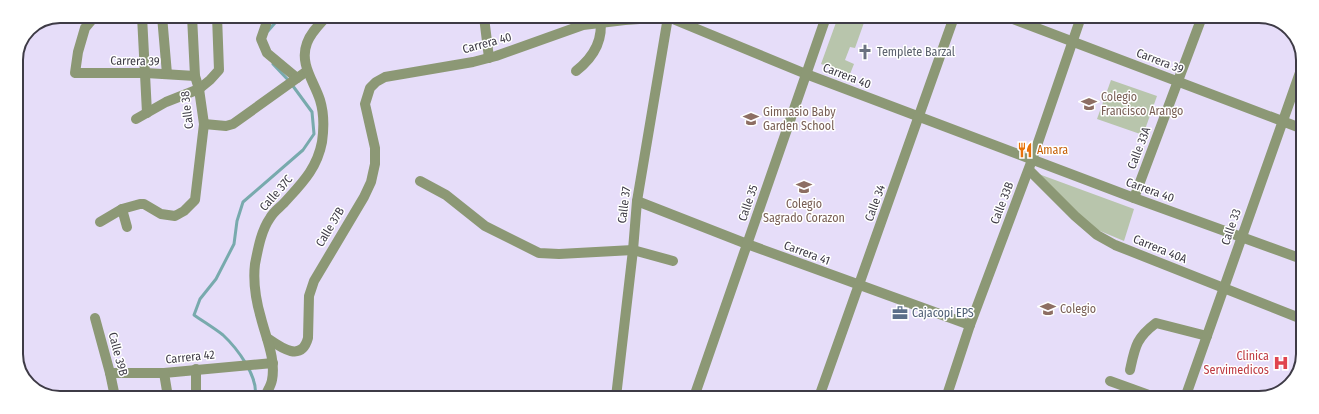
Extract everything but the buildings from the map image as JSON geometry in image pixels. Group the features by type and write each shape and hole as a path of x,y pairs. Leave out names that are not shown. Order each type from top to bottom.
{"street":[{"name":"Carrera 39","path":"89,23 85,28 79,45 75,73 146,73 194,76"},
{"path":"142,23 147,112"},
{"path":"163,23 167,74"},
{"name":"Calle 38","path":"122,209 144,204 161,214 175,216 184,211 195,200 204,124 199,88 194,76 192,23"},
{"path":"136,119 166,102 199,88 210,80 218,70 217,23"},
{"path":"266,23 261,39 267,53 296,79"},
{"name":"Calle 37C","path":"268,391 272,381 273,363 260,317 255,284 255,265 263,230 270,218 307,178 314,166 321,143 323,132 320,99 307,71 304,57 306,44 312,33 321,23"},
{"path":"485,23 489,58"},
{"name":"Carrera 40","path":"376,82 390,76 489,58 590,23"},
{"path":"576,70 585,64 593,55 599,42 600,23"},
{"name":"Calle 37","path":"617,391 633,250 637,201 667,23"},
{"name":"Carrera 40","path":"683,23 806,74 1032,160 1296,257"},
{"name":"Calle 35","path":"696,391 824,23"},
{"name":"Calle 34","path":"821,391 952,23"},
{"name":"Carrera 39","path":"1023,23 1296,127"},
{"name":"Calle 33B","path":"948,391 970,325 1032,160 1079,23"},
{"name":"Calle 33A","path":"1134,198 1200,23"},
{"path":"204,124 226,126 233,124 307,71"},
{"name":"Calle 37B","path":"267,338 290,351 300,350 308,338 309,296 314,281 364,197 371,182 375,164 375,148 365,104 370,88 376,82"},
{"name":"Calle 33","path":"1187,391 1296,83"},
{"name":"Carrera 40A","path":"1028,170 1075,216 1097,235 1115,245 1296,318"},
{"path":"420,182 446,195 485,226 539,253 559,254 633,250 672,261"},
{"name":"Carrera 41","path":"637,201 859,286 970,325"},
{"path":"100,222 122,209 127,227"},
{"name":"Calle 39B","path":"95,318 114,391"},
{"path":"1130,370 1136,346 1145,332 1156,323 1207,336"},
{"name":"Carrera 42","path":"110,373 164,373 273,363"},
{"path":"194,391 196,369"},
{"path":"164,373 167,391"},
{"path":"1110,381 1138,391"}],"green space":[{"path":"836,23 864,23 855,48 850,47 845,60 854,64 850,74 821,64"},
{"path":"1111,80 1157,96 1143,135 1097,119"},
{"path":"1036,173 1134,209 1124,241 1093,228"}],"waterway":[{"path":"268,31 275,23"},
{"path":"255,391 254,381 246,363 234,347 223,335 194,315 200,299 216,279 234,244 237,221 243,202 303,150 314,134 312,112 290,82 273,64"}],"place":[{"name":"Templete Barzal","path":"865,52"},
{"name":"Colegio Francisco Arango","path":"1089,104"},
{"name":"Gimnasio Baby Garden School","path":"751,119"},
{"name":"Amara","path":"1025,150"},
{"name":"Colegio Sagrado Corazon","path":"804,187"},
{"name":"Colegio","path":"1048,309"},
{"name":"Cajacopi EPS","path":"900,313"},
{"name":"Clinica Servimedicos","path":"1281,363"}]}
